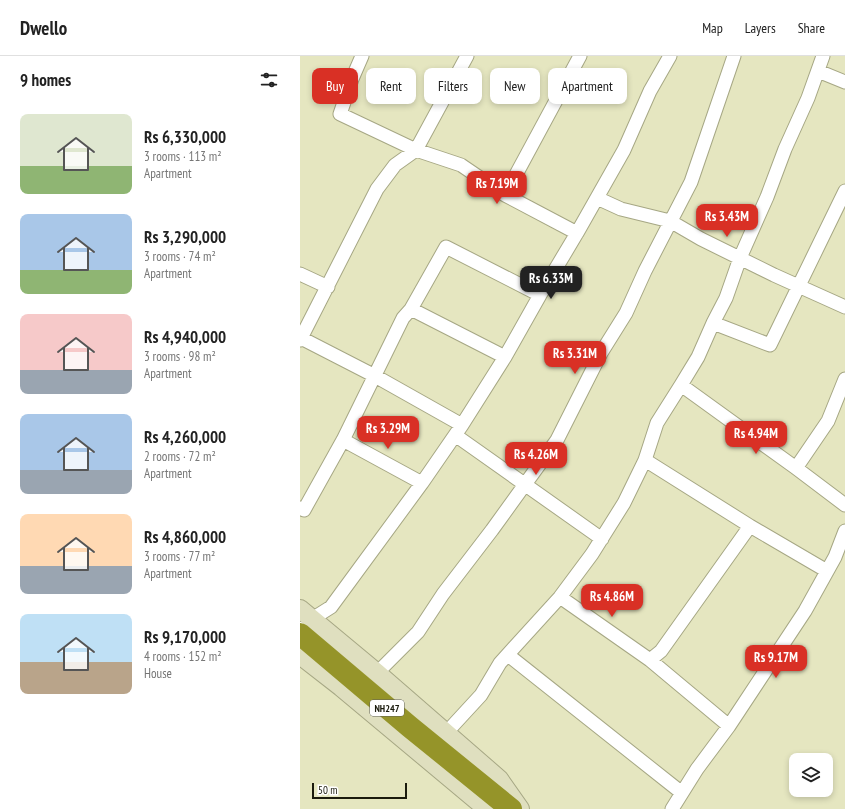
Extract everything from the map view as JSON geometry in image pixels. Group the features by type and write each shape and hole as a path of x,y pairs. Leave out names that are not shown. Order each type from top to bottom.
{"highway":[{"name":"NH247","path":"304,621 404,722 511,809"}],"street":[{"path":"362,56 352,78 340,114 416,150 461,165 505,195 578,233"},
{"path":"467,56 416,150 395,165 377,189 300,339 375,376 458,430 525,483 602,539"},
{"path":"505,195 580,56"},
{"path":"520,809 499,779 377,673 304,621 331,608 422,483 458,430 505,357 540,295 578,233 624,150 650,91 670,56"},
{"path":"377,673 418,632 443,594 492,530 557,440 602,353 626,313 670,221 691,182 734,56"},
{"path":"446,734 481,695 500,663 560,597 592,554 624,503 645,460 656,423 698,356 726,298 740,258 767,197 785,149 808,98 823,56"},
{"path":"818,71 845,82"},
{"path":"713,323 770,345 845,191"},
{"path":"597,198 621,209 670,221 701,240 845,307"},
{"path":"300,508 304,510 343,440 403,318 411,309 446,247 540,295"},
{"path":"300,274 328,287"},
{"path":"411,309 505,357"},
{"path":"796,468 828,421 845,379"},
{"path":"681,385 845,505"},
{"path":"343,440 422,483"},
{"path":"645,460 750,526 827,571"},
{"path":"650,660 661,651 750,526"},
{"path":"672,809 697,769 729,726 805,611 835,557 845,531"},
{"path":"560,597 650,660 729,726"},
{"path":"300,655 341,687 487,809"},
{"path":"508,655 682,793"}]}
